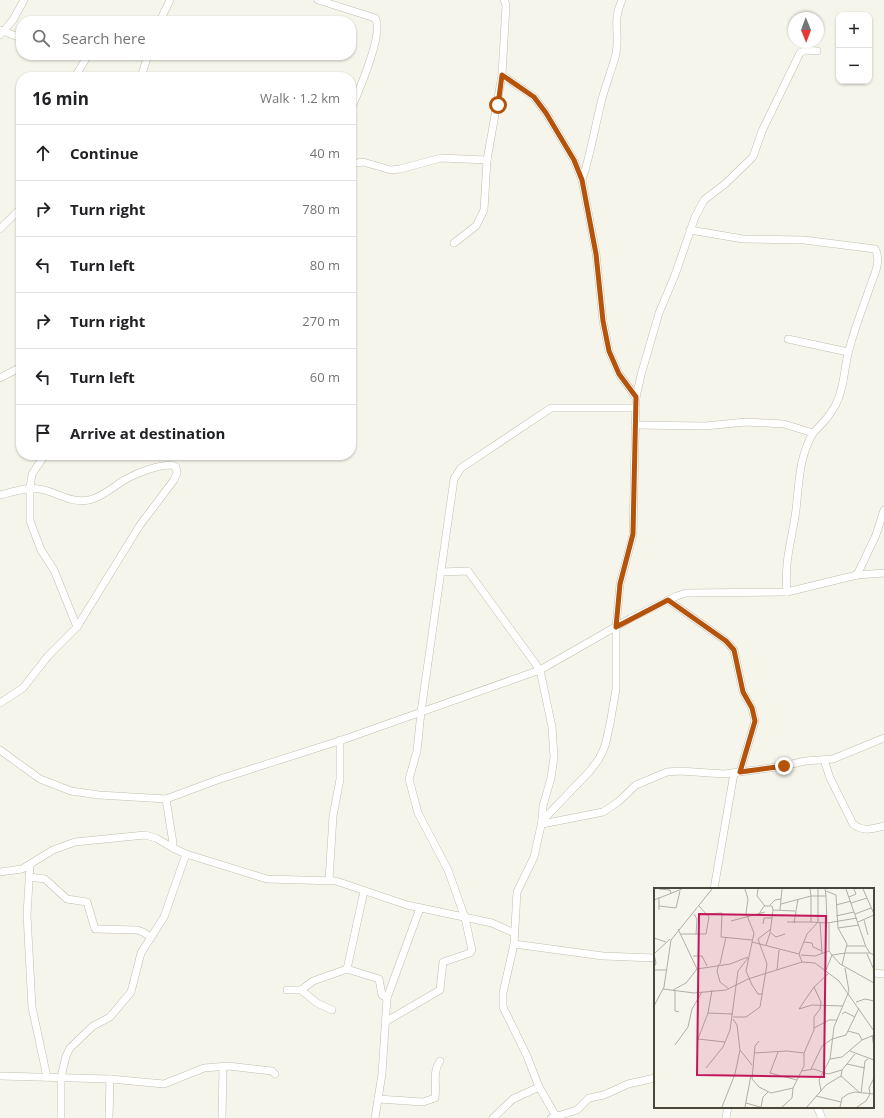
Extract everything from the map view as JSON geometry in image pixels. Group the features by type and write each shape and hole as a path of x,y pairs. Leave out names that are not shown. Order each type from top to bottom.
{"street":[{"path":"16,36 1,32 13,20 24,0"},
{"path":"162,16 170,0"},
{"path":"318,0 375,18 378,22 374,51 356,97"},
{"path":"582,180 592,150 602,99 616,54 618,43 615,22 617,10 622,0"},
{"path":"454,243 476,226 481,219 484,210 488,160 502,75 508,2"},
{"path":"542,823 589,772 605,746 616,688 616,627 620,584 633,534 636,397 659,313 675,275 694,217 704,200 725,184 753,157 762,131 800,53 806,50 817,51"},
{"path":"78,72 85,60"},
{"path":"143,72 146,60"},
{"path":"502,75 534,97 546,113 574,160 582,180 596,254 603,321 609,351 619,374 636,397"},
{"path":"356,163 363,162 391,170 441,158 488,160"},
{"path":"0,229 16,213"},
{"path":"690,230 743,239 804,240 875,249 878,253 875,275 848,352 842,388 837,403 829,417 813,432 807,446 796,488 796,508 786,559 787,592"},
{"path":"788,339 848,352"},
{"path":"0,378 16,370"},
{"path":"385,1022 440,990 443,962 472,950 471,939 465,918 448,870 418,813 409,783 417,751 421,712 454,480 460,468 550,408 636,408"},
{"path":"635,425 705,426 746,422 784,424 813,432"},
{"path":"42,460 32,474 30,488 30,521 34,535 54,570 77,627"},
{"path":"0,495 30,488 40,489 77,501 88,500 111,490 127,479 151,469 172,465 176,467 177,473 174,480 140,525 77,627 48,656 23,688 0,703"},
{"path":"857,575 876,535 884,510"},
{"path":"441,572 468,571 512,629 540,670 552,727 554,757 551,778 543,806 542,823 534,857 518,892 514,944 503,993 503,1007 527,1056 539,1087 555,1118 577,1110 589,1098 604,1095 628,1084 654,1078"},
{"path":"0,750 40,779 71,790 99,795 166,799 220,779 340,740 540,670 616,627 668,600 686,593 787,592 857,575 884,573"},
{"path":"668,600 726,641 734,650 743,692 752,708 755,721 737,773 714,888"},
{"path":"542,823 603,812 618,802 636,785 667,772 680,771 724,774 784,766 805,760 824,760 833,758 884,738"},
{"path":"329,880 333,816 340,779 340,740"},
{"path":"824,760 830,778 853,824 859,829 868,830 884,826"},
{"path":"166,799 174,843 173,848"},
{"path":"0,872 22,869 53,850 75,842 145,835 156,838 186,854 267,879 329,880 420,908 492,923 514,933"},
{"path":"60,1118 61,1077 66,1056 70,1048 93,1026 110,1017 131,992 141,952 164,917 186,854"},
{"path":"30,865 27,915 32,1007 47,1077"},
{"path":"29,877 44,879 67,899 87,902 95,929 137,930 150,937"},
{"path":"347,969 364,891"},
{"path":"375,1118 382,1074 388,998 420,908"},
{"path":"514,944 603,956 654,958"},
{"path":"287,990 301,990 313,981 347,969 379,979 382,995 388,998"},
{"path":"874,973 884,974"},
{"path":"301,990 317,1003 332,1010"},
{"path":"378,1099 423,1102 435,1098 437,1087 435,1071 440,1061"},
{"path":"0,1076 110,1079 164,1084 195,1070 223,1067 272,1071 275,1074"},
{"path":"222,1118 223,1067"},
{"path":"109,1118 110,1079"},
{"path":"493,1118 513,1098 539,1087"},
{"path":"726,1118 728,1108"},
{"path":"817,1108 822,1118"}],"route":[{"path":"498,105 502,75 518,84 534,97 546,113 574,160 582,180 596,254 603,321 609,351 619,374 636,397 633,534 623,566 616,627 668,600 726,641 734,650 743,692 752,708 755,721 740,772 784,766"}]}
